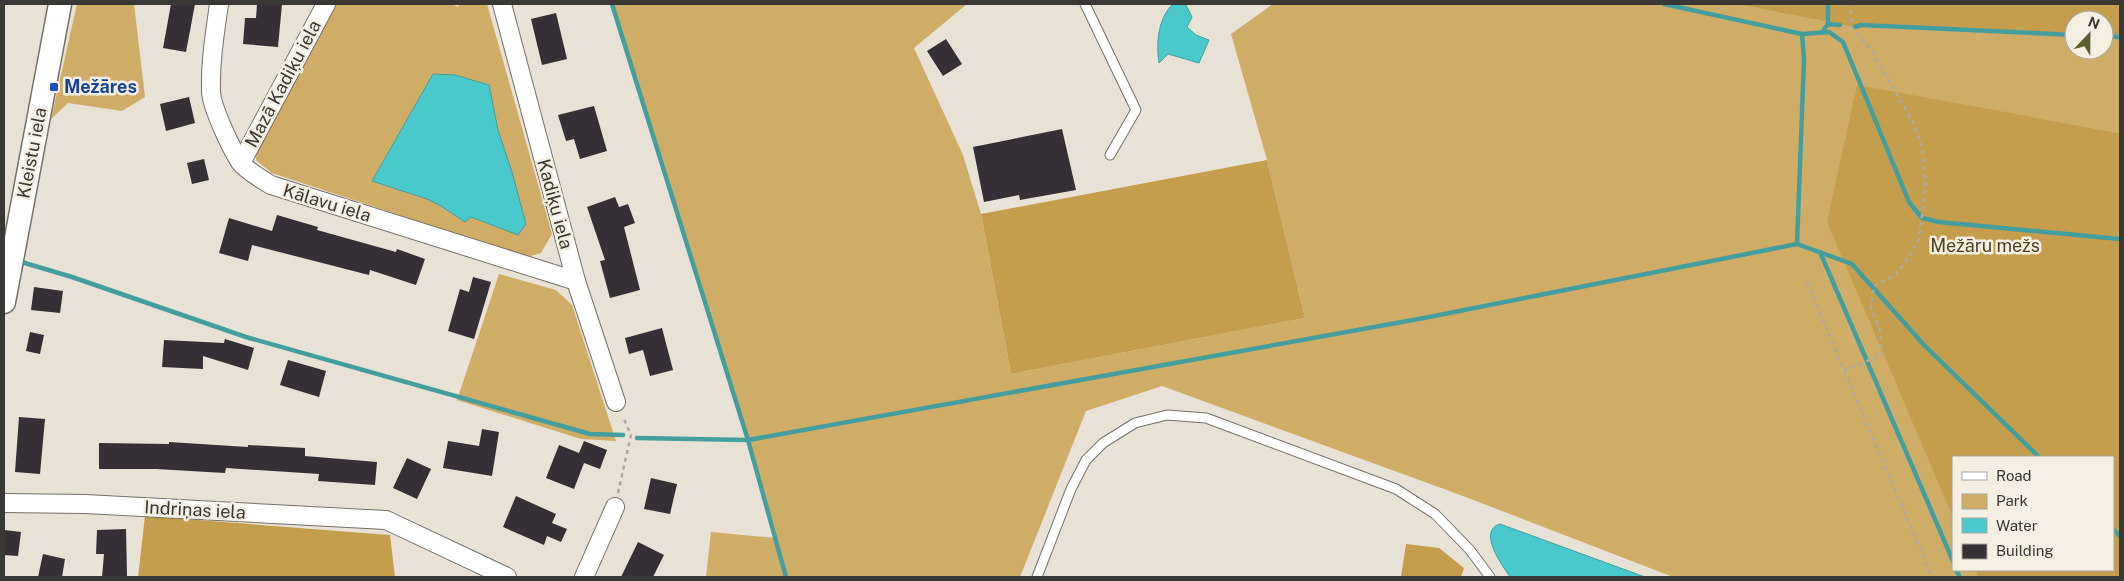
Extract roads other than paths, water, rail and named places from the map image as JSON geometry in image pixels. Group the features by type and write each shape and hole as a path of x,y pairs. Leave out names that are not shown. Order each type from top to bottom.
{"street":[{"name":"Kleistu iela","path":"4,302 60,4"},
{"name":"Kālavu iela","path":"218,4 211,94 221,124 241,163 271,185 576,281"},
{"name":"Mazā Kadiķu iela","path":"241,163 326,4"},
{"name":"Kadiķu iela","path":"502,4 576,281 616,402"},
{"name":"Indriņas iela","path":"4,503 86,504 386,520 507,577"},
{"path":"584,577 615,507"}],"lane":[{"path":"1085,4 1136,110 1110,155"},
{"path":"1037,577 1071,490 1086,460 1102,443 1134,423 1167,415 1206,418 1396,489 1435,514 1470,550 1490,577"}],"water":[{"path":"1173,4 1186,5 1192,17 1187,27 1196,35 1209,40 1199,63 1168,54 1159,63 1159,31 1164,16"},
{"path":"433,74 455,75 489,85 498,130 526,224 518,235 471,217 465,222 427,199 372,181"},
{"path":"1500,524 1645,577 1510,577 1497,557 1491,541 1493,528"}],"waterway":[{"path":"612,4 748,440 786,577"},
{"path":"1664,4 1802,34 1804,59 1797,244"},
{"path":"1822,32 1828,24 1828,4"},
{"path":"1828,24 1840,25"},
{"path":"1855,27 1861,25 2064,35"},
{"path":"1802,34 1829,32 1843,42 1909,202 1922,218 1939,222 2120,239"},
{"path":"2114,37 2120,37"},
{"path":"637,438 748,440 1424,318 1797,244 1852,264 1924,345 2038,456"},
{"path":"1820,252 1952,559"},
{"path":"18,261 72,277 246,337 590,434 623,435"},
{"path":"2114,530 2120,536"},
{"path":"1957,571 1960,577"}],"place":[{"name":"Mežāres","path":"54,87"}],"park label":[{"name":"Mežāru mežs","path":"1985,246"}]}
